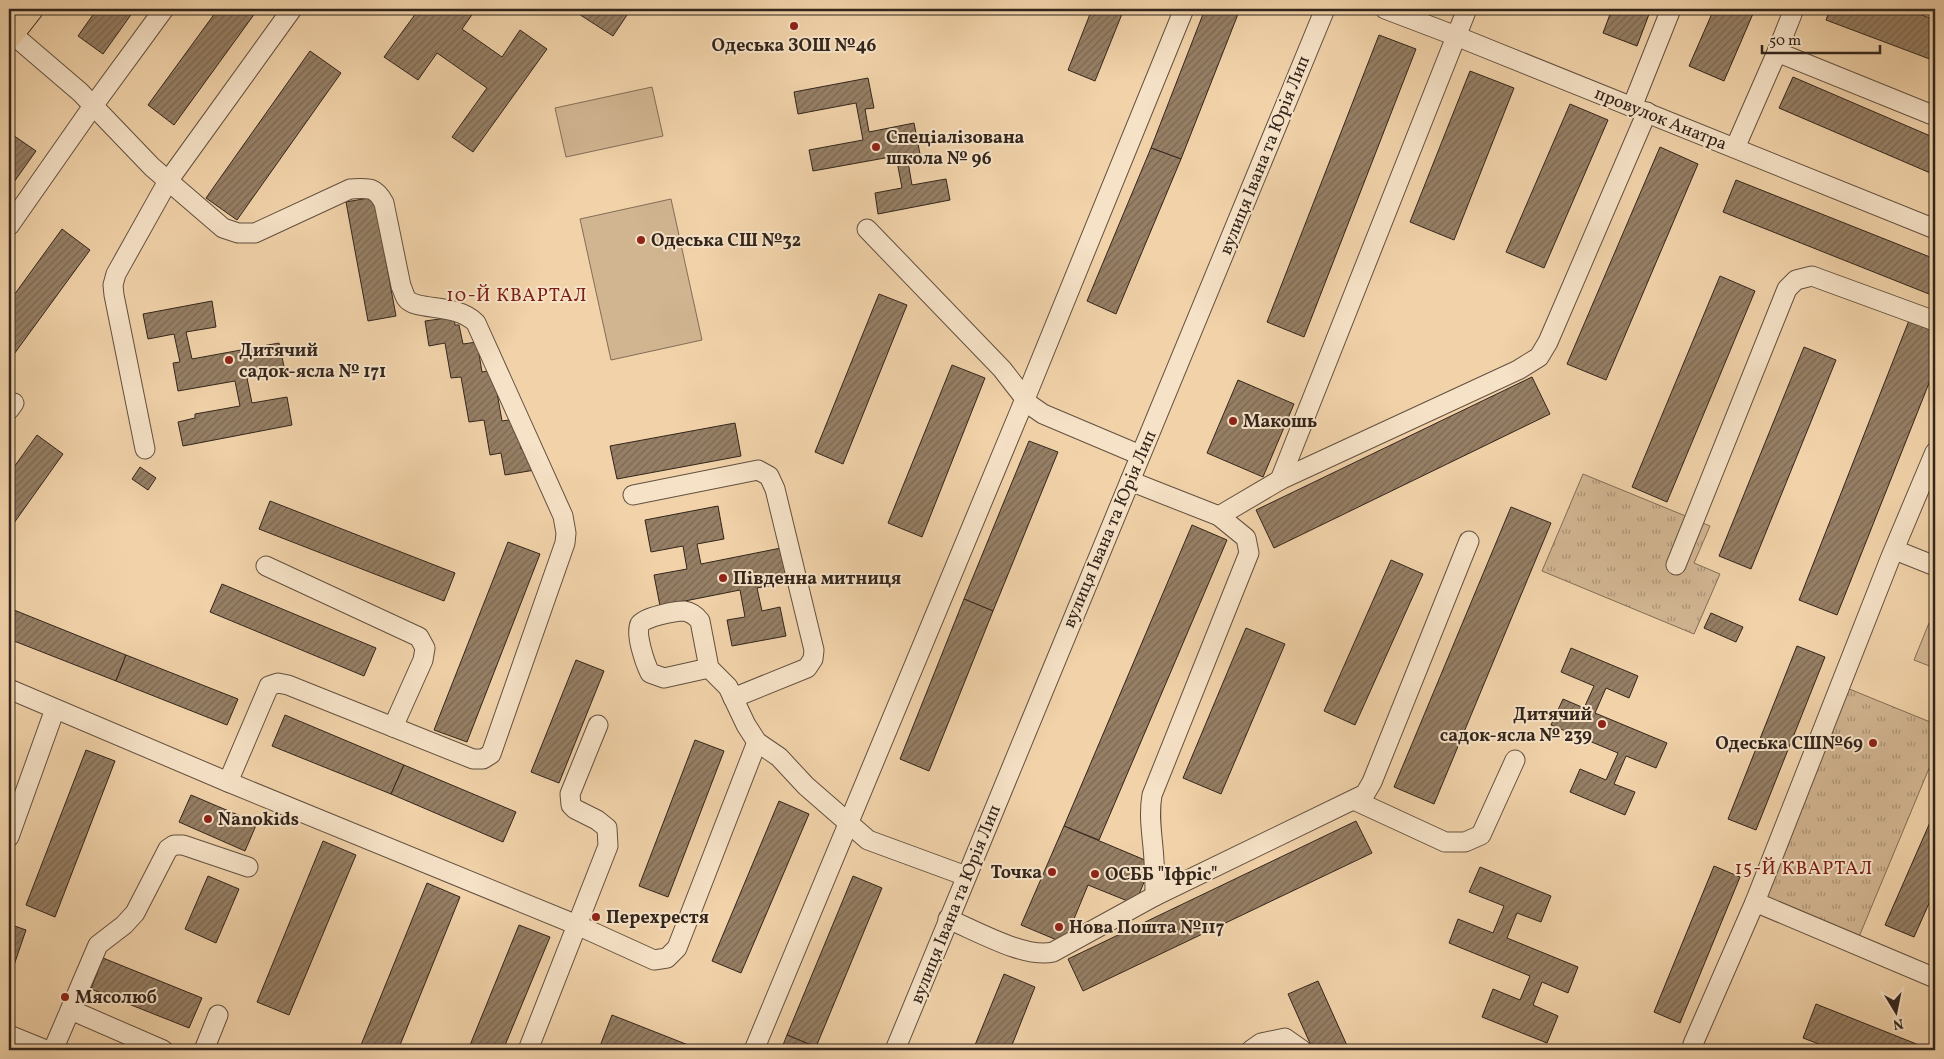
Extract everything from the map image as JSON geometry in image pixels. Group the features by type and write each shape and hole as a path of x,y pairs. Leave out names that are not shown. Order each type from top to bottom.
{"main road":[{"path":"10,35 30,9"}],"street":[{"path":"9,226 164,9"},
{"path":"145,449 113,285 116,274 168,182 292,9"},
{"path":"754,1050 1025,399 1184,9"},
{"name":"вулиця Івана та Юрія Лип","path":"895,1050 1325,9"},
{"name":"провулок Анатра","path":"1385,9 1935,228"},
{"path":"1280,480 1466,9"},
{"path":"1218,516 1280,480 1518,370 1539,357 1548,342 1640,109 1671,9"},
{"path":"1735,148 1794,9"},
{"path":"10,35 60,74 168,182 223,228 238,233 255,233 350,189 367,188 379,193 384,203 406,299 415,304 454,310 469,315 476,323 563,516 566,544 491,754 483,759 474,759 288,685 278,683 269,686 228,782"},
{"path":"1777,52 1935,116"},
{"path":"867,229 1002,369 1030,405 1043,414 1140,455"},
{"path":"1676,565 1788,289 1796,280 1812,276 1935,321"},
{"path":"1693,1044 1755,902 1935,452"},
{"path":"632,495 758,470 769,476 775,489 814,650 813,658 807,668 733,698"},
{"path":"1130,481 1218,516 1246,538 1249,552 1152,795 1150,826 1155,896"},
{"path":"948,919 1026,952 1044,954 1053,952 1155,896 1366,794 1469,541"},
{"path":"1895,550 1935,566"},
{"path":"266,566 419,637 425,648 423,660 393,727"},
{"path":"709,668 728,687 746,725 757,742 779,757 806,786 868,840 966,876"},
{"path":"9,689 228,782 577,925 654,960 667,958 677,948 757,742"},
{"path":"9,837 55,708"},
{"path":"528,1050 608,846 607,828 597,820 575,809 571,805 570,794 598,725"},
{"path":"1354,800 1445,842 1465,842 1481,835 1515,760"},
{"path":"9,1034 42,1049 71,1010 98,945 124,925 135,913 168,849 174,845 183,845 248,867"},
{"path":"1755,902 1935,978"},
{"path":"71,1010 163,1050"},
{"path":"204,1050 218,1015"},
{"path":"1251,1050 1261,1043 1285,1038 1302,1050"}],"green space":[{"path":"652,87 663,136 566,157 555,108"},
{"path":"671,199 702,340 611,360 580,219"},
{"path":"1583,474 1710,526 1694,563 1720,574 1694,634 1542,571"},
{"path":"1929,623 1935,625 1935,659 1932,667 1914,660"},
{"path":"1842,686 1935,724 1935,754 1856,944 1752,901"}],"building":[{"path":"97,9 135,9 103,54 78,36"},
{"path":"218,9 258,9 174,125 148,105"},
{"path":"419,9 476,9 462,29 502,57 520,30 547,49 473,152 452,137 487,88 437,53 418,80 384,57"},
{"path":"571,9 631,9 613,36"},
{"path":"1092,9 1124,9 1095,81 1068,70"},
{"path":"1205,9 1240,9 1181,159 1151,148"},
{"path":"1612,9 1651,9 1637,46 1603,33"},
{"path":"1714,9 1755,9 1724,81 1689,66"},
{"path":"1830,9 1906,9 1935,20 1935,61 1826,20"},
{"path":"1379,35 1416,49 1304,337 1267,322"},
{"path":"310,51 341,73 237,220 206,198"},
{"path":"1470,71 1514,88 1454,240 1410,222"},
{"path":"1793,77 1935,138 1935,175 1779,108"},
{"path":"868,78 874,108 865,109 869,132 914,123 920,154 907,156 912,185 946,179 950,200 878,214 875,193 902,188 896,156 813,171 809,150 863,140 856,103 798,114 794,92"},
{"path":"1570,104 1608,120 1544,268 1506,252"},
{"path":"9,134 36,151 9,189"},
{"path":"1660,147 1698,164 1606,380 1567,364"},
{"path":"1151,148 1181,159 1116,314 1087,301"},
{"path":"1736,180 1935,259 1934,296 1723,212"},
{"path":"374,197 396,316 368,321 346,202"},
{"path":"62,229 90,250 9,361 9,302"},
{"path":"1720,276 1755,291 1667,502 1632,487"},
{"path":"879,294 907,305 843,464 815,452"},
{"path":"212,301 216,327 186,332 192,359 279,343 285,371 247,378 252,403 287,397 292,425 183,446 178,422 195,418 195,414 240,406 235,381 178,391 173,363 180,362 174,334 148,339 143,314"},
{"path":"454,317 455,325 459,325 463,344 477,342 482,372 493,370 502,421 516,419 521,449 531,447 535,470 505,475 501,453 490,455 484,420 469,422 461,377 451,378 445,343 429,346 425,321"},
{"path":"1910,318 1935,328 1935,368 1837,615 1799,600"},
{"path":"1804,347 1836,360 1751,569 1719,556"},
{"path":"952,365 985,378 922,537 888,523"},
{"path":"1532,377 1550,414 1274,548 1256,510"},
{"path":"1238,380 1294,404 1263,477 1207,453"},
{"path":"735,423 741,456 617,479 610,446"},
{"path":"37,435 63,454 9,530 9,474"},
{"path":"1029,441 1058,452 993,611 964,599"},
{"path":"140,467 156,478 148,490 132,479"},
{"path":"270,501 455,573 444,601 259,529"},
{"name":"Південна митниця","path":"718,506 724,539 697,544 701,564 786,547 793,581 757,588 762,611 780,607 786,636 732,646 727,620 745,617 740,590 660,606 654,575 687,569 683,546 651,552 645,520"},
{"path":"1511,507 1551,523 1434,804 1394,787"},
{"path":"1192,525 1227,540 1099,840 1064,826"},
{"path":"508,542 540,554 467,742 434,730"},
{"path":"1391,560 1423,574 1355,725 1324,711"},
{"path":"222,584 376,648 364,676 210,612"},
{"path":"964,599 993,611 929,771 900,759"},
{"path":"9,608 126,655 116,681 9,639"},
{"path":"1711,613 1743,627 1736,642 1704,628"},
{"path":"1246,628 1285,644 1221,794 1183,778"},
{"path":"1797,646 1825,657 1756,830 1728,819"},
{"path":"1571,648 1638,676 1629,698 1606,688 1595,713 1667,743 1656,768 1626,756 1614,784 1635,792 1625,815 1570,792 1580,769 1606,780 1618,753 1551,725 1563,699 1584,708 1594,686 1561,672"},
{"path":"126,655 238,699 227,725 116,681"},
{"path":"576,660 604,671 559,783 531,772"},
{"path":"285,715 404,765 391,794 272,746"},
{"path":"695,740 724,751 668,897 639,886"},
{"path":"86,750 115,761 55,917 26,905"},
{"path":"404,765 516,812 503,842 391,794"},
{"path":"191,795 257,823 245,851 179,822"},
{"path":"779,801 809,814 741,973 712,961"},
{"path":"1935,811 1935,890 1914,937 1885,925"},
{"path":"1356,821 1372,853 1083,991 1068,959"},
{"name":"ОСББ \"Іфріс\"","path":"1064,826 1152,863 1135,904 1088,885 1064,943 1021,925"},
{"path":"323,841 356,855 289,1015 257,1002"},
{"path":"1714,866 1740,877 1680,1023 1654,1012"},
{"path":"1480,867 1551,896 1541,922 1517,913 1507,938 1578,967 1568,993 1542,982 1533,1005 1558,1016 1547,1043 1482,1017 1493,989 1520,1000 1530,976 1449,943 1458,919 1493,933 1504,906 1469,892"},
{"path":"208,876 239,889 216,943 185,929"},
{"path":"853,876 882,888 816,1047 787,1035"},
{"path":"427,883 460,897 398,1050 373,1050 361,1045"},
{"path":"9,924 26,930 13,968 9,966"},
{"path":"519,925 550,937 503,1050 468,1050"},
{"path":"103,958 202,998 189,1028 91,989"},
{"path":"1004,974 1035,987 1010,1050 973,1050"},
{"path":"1318,981 1349,1050 1313,1050 1288,994"},
{"path":"1816,1004 1919,1045 1917,1050 1835,1050 1803,1038"},
{"path":"612,1015 701,1050 610,1050 600,1046"},
{"path":"787,1035 816,1047 815,1050 781,1050"}],"place":[{"name":"Одеська ЗОШ №46","path":"794,26"},
{"name":"Спеціалізована школа № 96","path":"876,147"},
{"name":"Одеська СШ №32","path":"641,240"},
{"name":"Дитячий садок-ясла № 171","path":"229,360"},
{"name":"Макошь","path":"1233,421"},
{"name":"Південна митниця","path":"723,578"},
{"name":"Дитячий садок-ясла № 239","path":"1602,724"},
{"name":"Одеська СШ№69","path":"1873,743"},
{"name":"Nanokids","path":"208,819"},
{"name":"Точка","path":"1052,872"},
{"name":"ОСББ \"Іфріс\"","path":"1095,874"},
{"name":"Перехрестя","path":"596,917"},
{"name":"Нова Пошта №117","path":"1059,927"},
{"name":"Мясолюб","path":"65,997"}],"district":[{"name":"10-Й КВАРТАЛ","path":"517,294"},
{"name":"15-Й КВАРТАЛ","path":"1804,867"}]}
